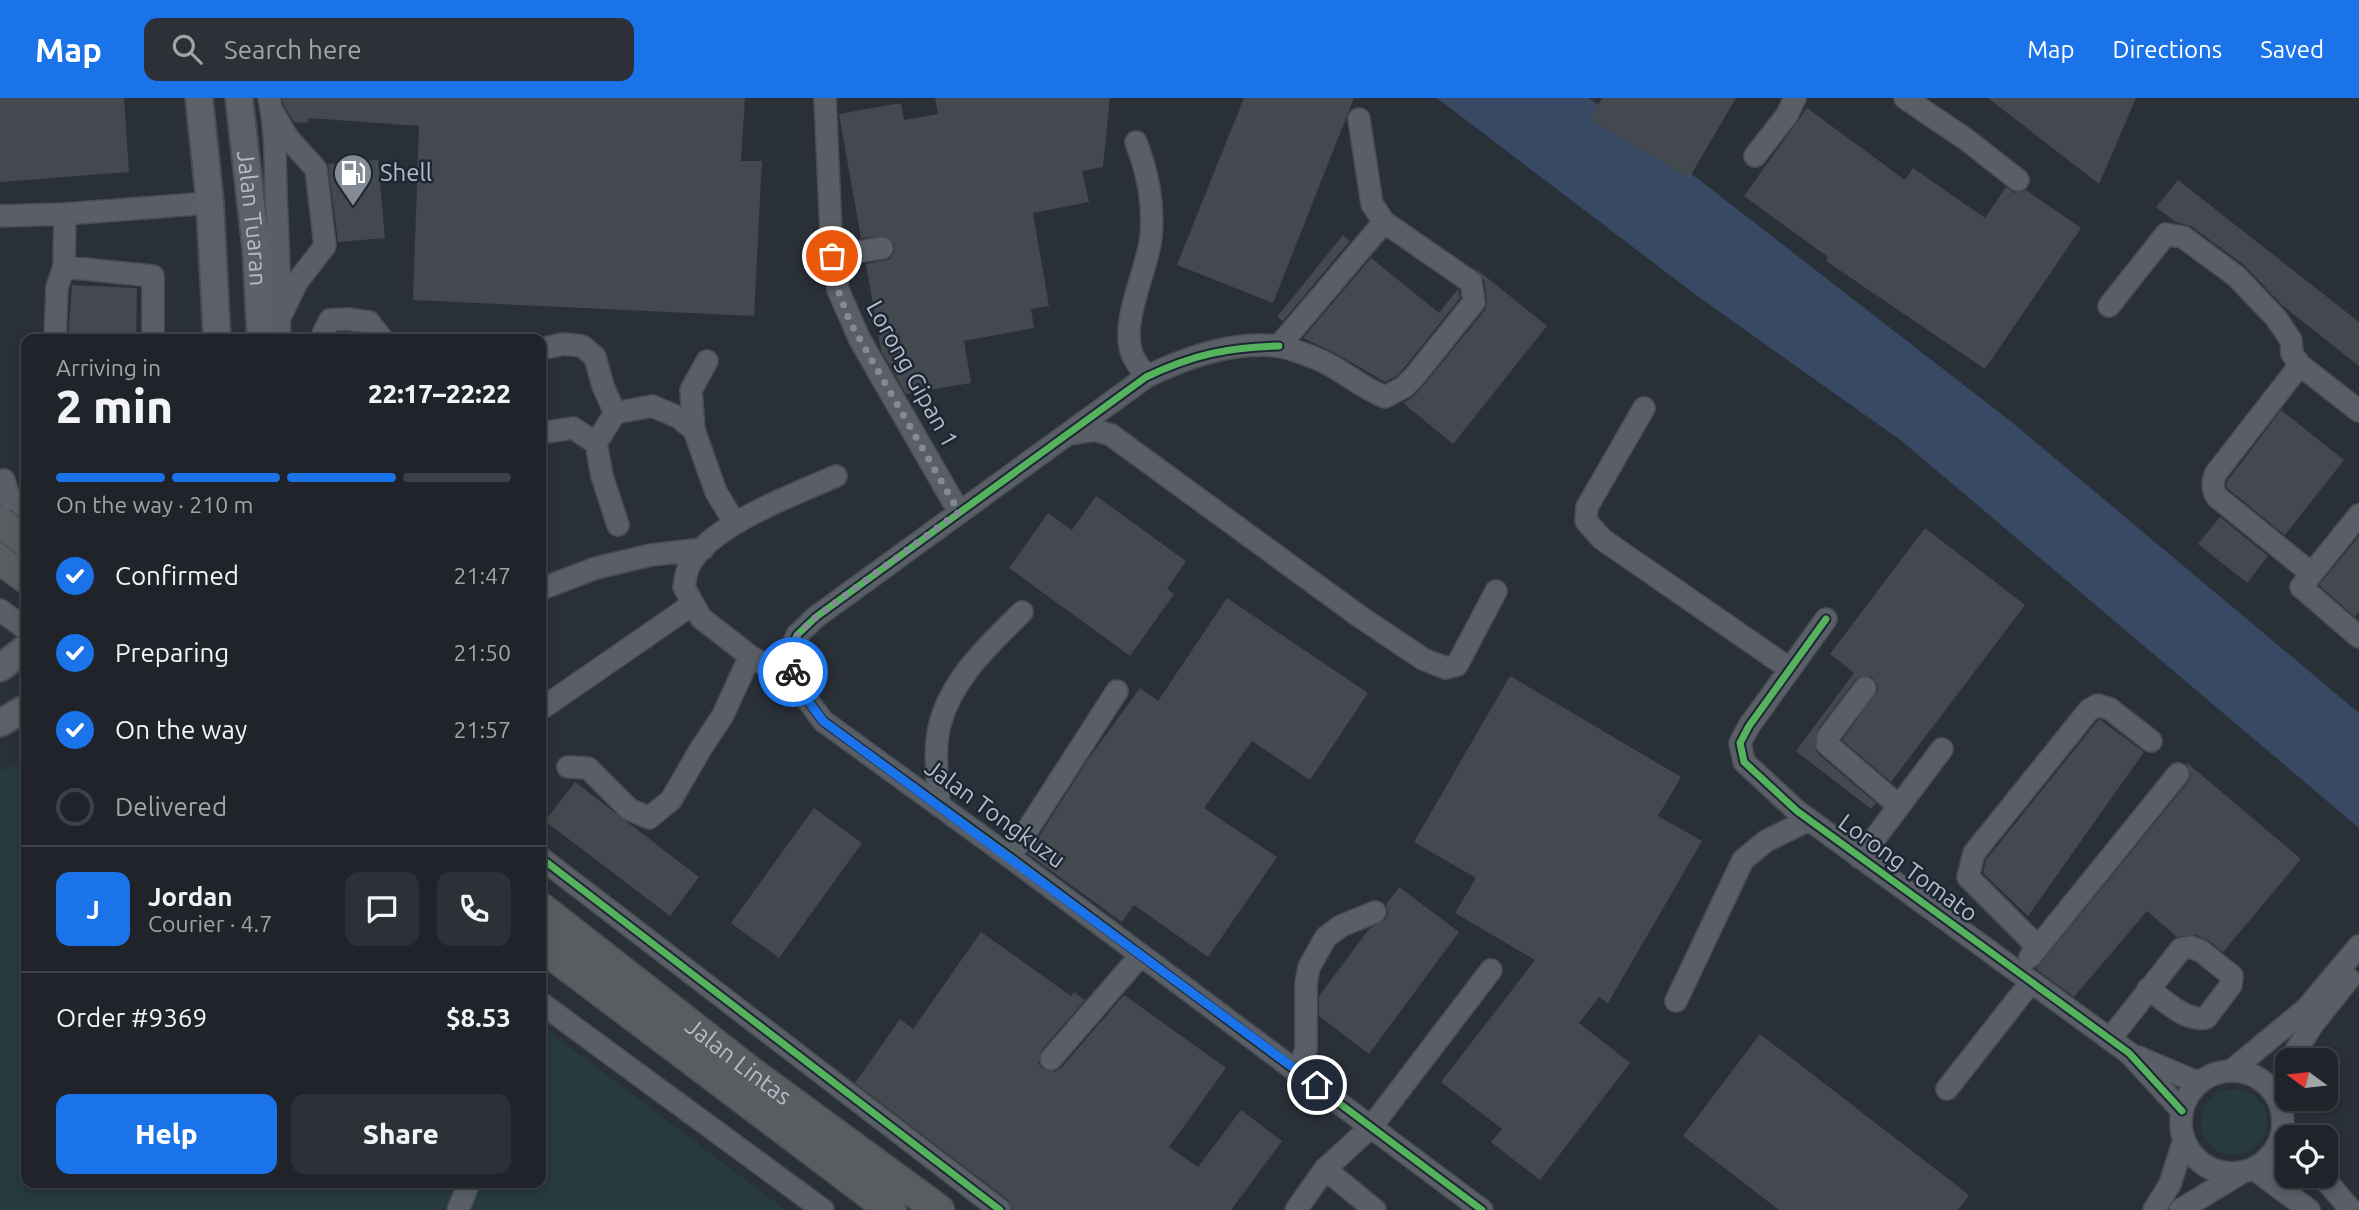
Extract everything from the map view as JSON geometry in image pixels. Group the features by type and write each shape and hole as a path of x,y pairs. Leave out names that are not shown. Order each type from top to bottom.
{"highway":[{"path":"0,522 21,537"},
{"path":"0,559 21,574"},
{"name":"Jalan Lintas","path":"546,912 752,1073 939,1210"},
{"name":"Jalan Lintas","path":"546,950 891,1210"}],"main road":[{"name":"Jalan Tuaran","path":"200,98 210,203 217,334"},
{"name":"Jalan Tuaran","path":"239,98 256,248 275,334"},
{"path":"0,668 21,652"},
{"path":"0,723 21,711"}],"street":[{"name":"Lorong Gipan 1","path":"825,98 832,256 838,290 850,322 959,512"},
{"path":"1755,156 1787,115 1795,98"},
{"path":"1905,98 1968,140 2018,180"},
{"path":"271,105 275,334"},
{"path":"271,105 288,138 316,169 325,246 297,282 275,334"},
{"path":"1359,119 1372,204 1384,222 1471,282 1474,302 1414,377 1404,387 1385,397 1364,388 1328,364 1279,346 1384,222"},
{"path":"1136,142 1147,172 1153,202 1148,253 1129,333 1132,354 1146,377"},
{"path":"0,216 210,203"},
{"path":"55,334 57,287 64,267 65,214"},
{"path":"2109,306 2166,234 2183,237 2236,276 2276,318 2291,340 2292,354 2301,365 2359,411"},
{"path":"832,256 881,248"},
{"path":"64,267 153,276 153,334"},
{"path":"323,334 330,320 347,319 369,322 378,334"},
{"path":"546,348 562,344 582,346 595,356 603,386 615,413"},
{"name":"Jalan Tongkuzu","path":"1279,346 1248,347 1200,356 1179,361 1146,377 816,617 797,635 790,651 795,683 823,721 1010,857 1482,1210"},
{"path":"707,361 691,390 694,430 716,492 735,523"},
{"path":"2301,365 2216,473 2213,490 2217,498 2312,574"},
{"path":"618,525 602,475 596,443 615,413 652,407 678,417 694,430"},
{"path":"1644,408 1587,507 1586,521 1602,539 1790,669"},
{"path":"546,432 573,428 596,443"},
{"path":"1066,436 1095,430 1111,435 1359,616 1423,659 1446,668 1457,665 1496,591"},
{"path":"795,683 750,656 701,618 684,587 690,565 702,549 735,523 836,476"},
{"path":"2,479 21,492"},
{"path":"0,538 12,506 2,479"},
{"path":"2359,515 2301,587 2359,637"},
{"path":"546,587 596,568 651,555 702,549"},
{"path":"546,706 693,604"},
{"path":"0,610 21,625"},
{"path":"939,806 937,759 940,725 950,701 972,662 1022,611"},
{"name":"Lorong Tomato","path":"1826,618 1749,726 1741,743 1744,762 1809,820 2129,1054 2182,1111"},
{"path":"568,767 588,768 629,809 649,818 671,800 699,750 723,715 750,656"},
{"path":"1865,688 1828,737 1827,744 1898,805"},
{"path":"1010,857 1117,691"},
{"path":"2038,947 1968,877 1974,853 2089,710 2098,705 2110,709 2151,741"},
{"path":"1860,858 1942,748"},
{"path":"1947,1089 2024,977 2038,947 2178,774"},
{"path":"1676,1001 1743,860 1766,841 1809,820"},
{"path":"546,862 1000,1210"},
{"path":"1298,1072 1306,1049 1306,984 1309,967 1326,937 1341,926 1375,912"},
{"path":"2231,1071 2307,1007 2359,946"},
{"path":"1051,1059 1140,956"},
{"path":"2298,1048 2313,1024 2359,967"},
{"path":"1296,1210 1325,1169 1372,1126 1491,970"},
{"path":"2110,1039 2148,989"},
{"path":"546,1007 823,1210"},
{"name":"Lorong Tomato","path":"2129,1054 2199,1083"},
{"path":"2275,1094 2260,1078 2246,1073 2231,1071 2214,1074 2199,1083 2182,1111 2184,1140 2191,1153 2213,1170 2227,1174 2248,1171 2309,1210"},
{"path":"2154,1210 2170,1184 2184,1140"},
{"path":"2180,1210 2248,1171 2271,1156 2275,1150"},
{"path":"1325,1169 1375,1210"},
{"path":"458,1210 467,1188"},
{"path":"2332,1188 2351,1210"}],"green space":[{"path":"21,760 21,1188 546,1188 546,1029 785,1210 0,1210 0,771"},
{"path":"2234,1089 2247,1092 2257,1099 2264,1109 2267,1122 2264,1135 2257,1145 2247,1152 2234,1155 2221,1152 2211,1145 2204,1135 2201,1122 2204,1109 2211,1099 2221,1092"}],"water":[{"path":"1437,98 1589,98 1706,185 2014,424 2359,713 2359,828 1903,442 1696,295"}],"building":[{"path":"0,98 124,98 129,172 0,182"},
{"path":"282,98 745,98 741,161 762,161 754,316 413,300 419,126 309,118 308,123 294,122"},
{"path":"935,98 1110,98 1103,167 1082,171 1089,202 1033,213 1049,306 1031,309 1034,328 964,341 971,383 906,394 881,350 866,264 890,259 895,245 886,236 861,238 839,114 901,103 904,120 938,114"},
{"path":"1244,98 1354,98 1273,303 1177,265"},
{"path":"1602,98 1736,98 1689,178 1590,119"},
{"path":"1988,98 2136,98 2099,184"},
{"path":"1807,108 1905,180 1913,168 1985,218 2006,187 2015,193 2026,190 2081,228 1985,369 1826,261 1828,257 1744,196"},
{"path":"378,160 385,238 338,242 328,164"},
{"path":"2178,180 2359,322 2359,366 2282,305 2244,265 2191,226 2176,222 2156,207"},
{"path":"1343,235 1350,241 1283,321 1277,317"},
{"path":"1371,258 1439,313 1458,289 1460,298 1404,368 1385,382 1303,338"},
{"path":"1475,268 1547,326 1453,444 1403,403 1424,385 1485,310 1487,301 1484,280"},
{"path":"72,285 137,288 136,334 68,334"},
{"path":"2281,410 2344,460 2285,535 2226,485"},
{"path":"1096,496 1186,561 1167,589 1174,594 1130,656 1009,568 1048,513 1072,530"},
{"path":"2220,517 2268,556 2247,583 2198,544"},
{"path":"1925,528 2025,605 1891,782 1842,740 1878,690 1872,677 1861,676 1855,680 1818,729 1815,748 1818,754 1876,803 1871,809 1796,751 1854,673 1830,654"},
{"path":"2359,536 2359,612 2355,617 2319,585"},
{"path":"1227,598 1368,693 1310,780 1252,741 1204,808 1277,857 1208,957 1134,905 1122,922 1028,854 1087,761 1140,688 1158,701"},
{"path":"1510,676 1681,777 1658,816 1702,841 1608,1003 1599,997 1579,1023 1630,1063 1540,1180 1491,1142 1502,1129 1441,1082 1535,960 1455,913 1476,878 1414,842"},
{"path":"2099,719 2144,752 2028,916 1983,873 1986,860"},
{"path":"2186,762 2301,859 2223,952 2196,935 2177,937 2147,911 2074,997 2036,969 2188,782 2191,775"},
{"path":"575,782 699,877 670,916 546,820"},
{"path":"814,808 862,843 779,958 731,923"},
{"path":"1399,887 1459,932 1369,1054 1319,1016 1319,996 1369,929 1386,919 1386,905"},
{"path":"981,932 1071,996 1074,992 1085,1000 1041,1051 1038,1063 1043,1069 1055,1072 1061,1068 1124,995 1226,1068 1169,1147 1198,1167 1241,1110 1282,1141 1231,1210 1013,1210 1008,1200 855,1083 900,1019 913,1029"},
{"path":"1760,1034 1969,1195 1958,1210 1779,1210 1683,1136"}],"cycle path":[{"path":"1279,346 1243,348 1211,354 1179,363 1146,377 816,617 797,635 790,651 795,683 823,721 1010,857 1482,1210"},
{"path":"1826,619 1749,726 1740,743 1744,762 1797,811 2129,1053 2182,1111"},
{"path":"546,862 1000,1210"}],"way so far":[{"path":"793,672 790,651 797,635 816,617 959,512 850,322 838,290 832,256"}],"place":[{"name":"Shell","path":"353,207"}],"route":[{"path":"793,672 795,683 806,701 823,721 1317,1085"}]}
